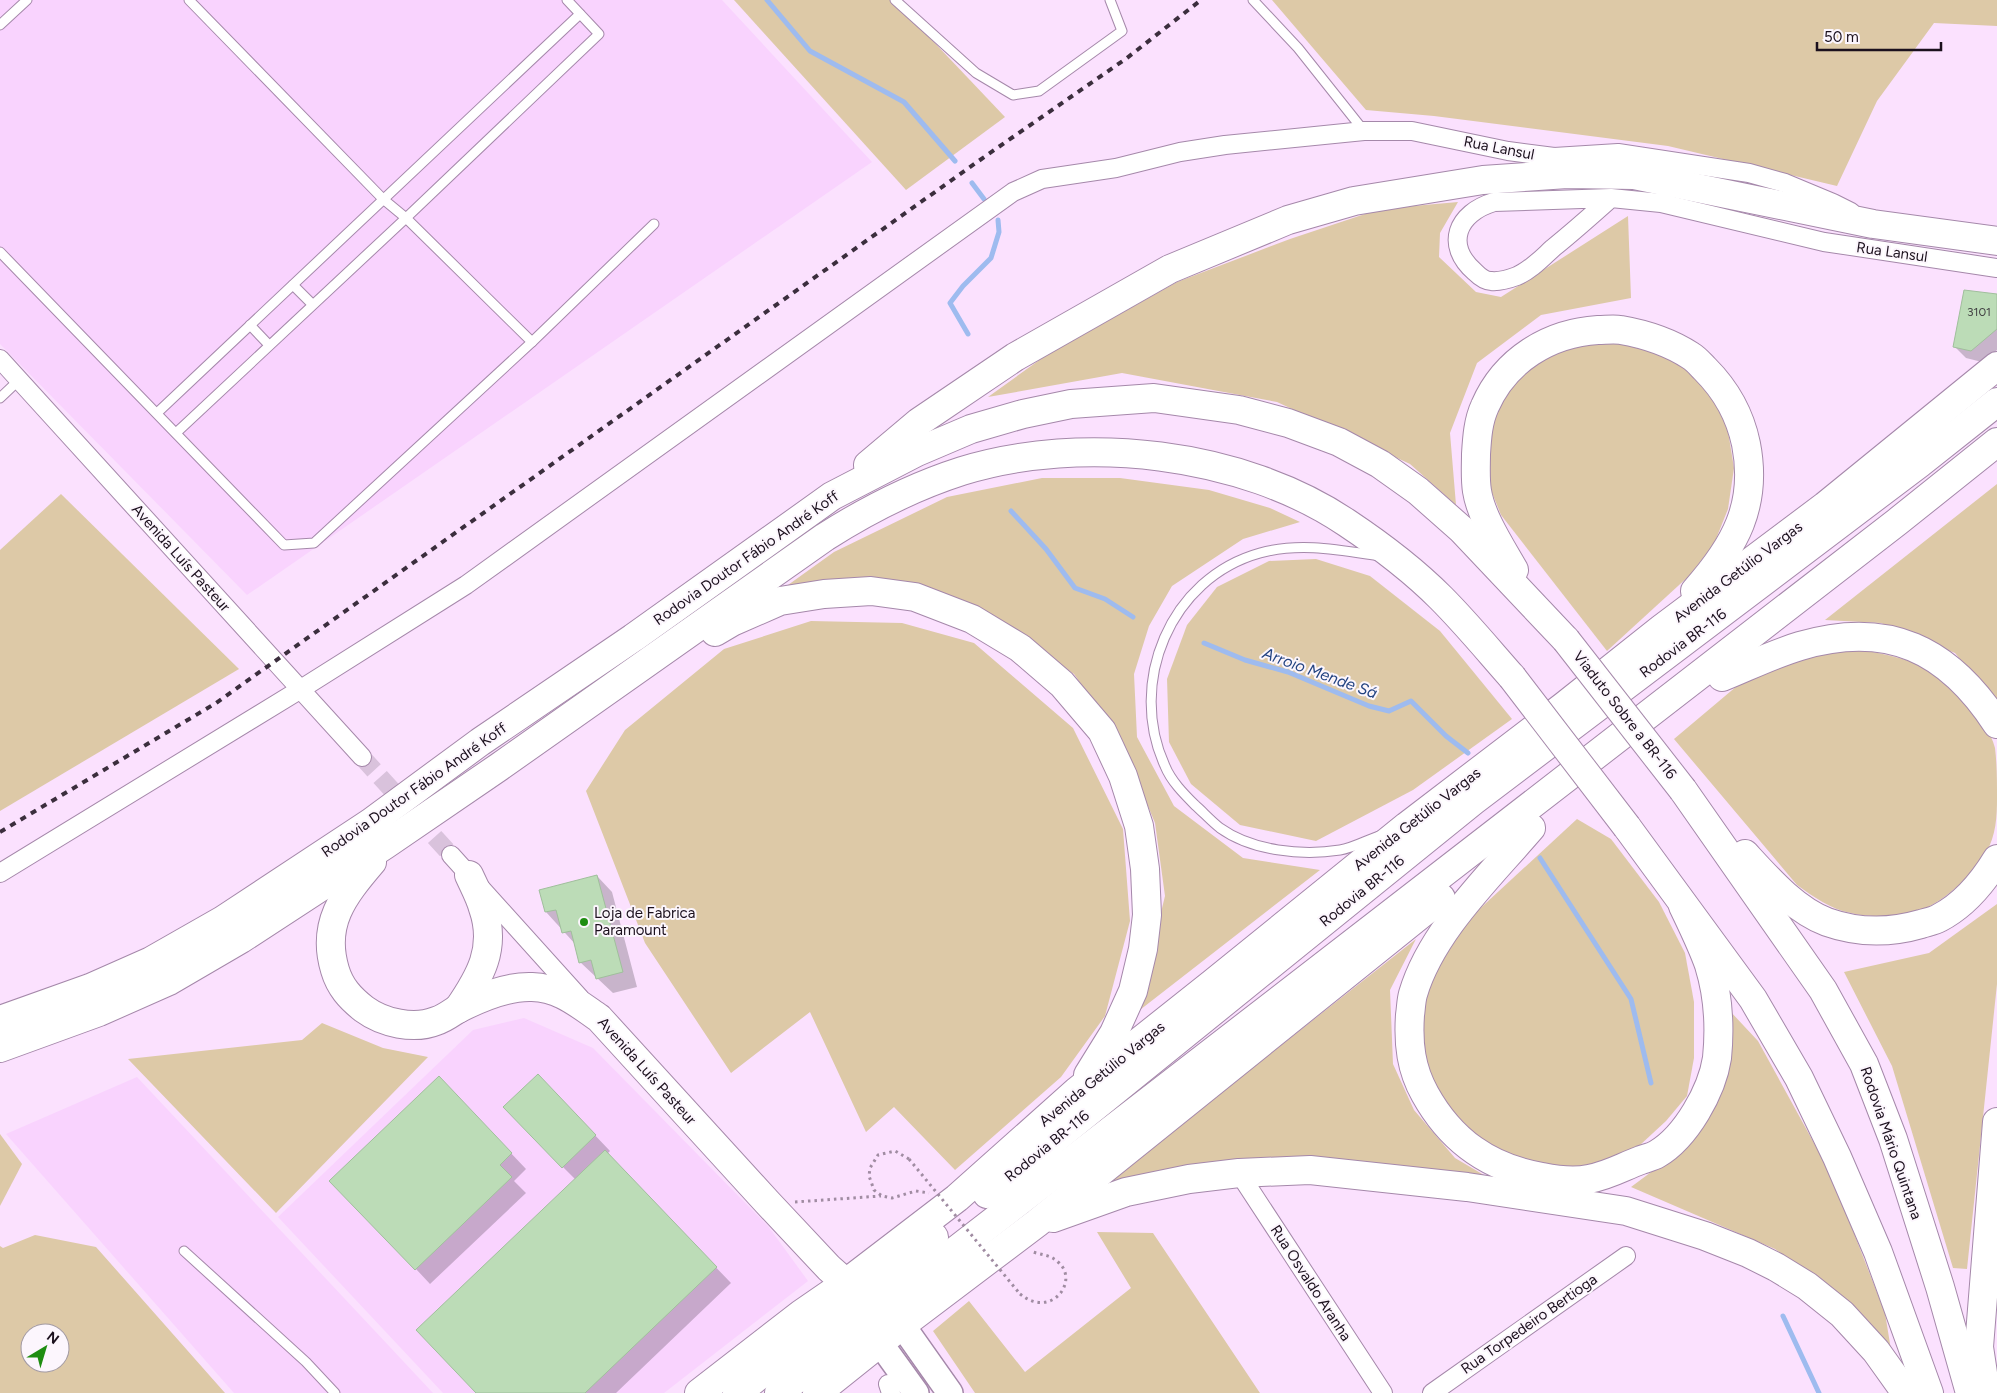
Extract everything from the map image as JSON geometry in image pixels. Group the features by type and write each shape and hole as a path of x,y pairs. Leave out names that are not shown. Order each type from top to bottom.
{"highway":[{"path":"832,496 919,422 1014,357 1107,304 1170,269 1227,244 1288,220 1354,201 1483,180 1567,174 1634,175 1873,224 1997,241"},
{"path":"1539,612 1490,528 1477,492 1477,432 1484,407 1494,389 1509,370 1529,352 1553,338 1586,331 1619,329 1666,344 1693,357 1728,396 1743,428 1749,462 1747,503 1736,537 1713,571 1661,629"},
{"name":"Avenida Getúlio Vargas","path":"699,1393 956,1198 1077,1091 1407,826 1661,629 1825,506 1997,366"},
{"name":"Rodovia Doutor Fábio André Koff","path":"0,1020 90,988 151,961 223,920 370,823 473,747 633,638 832,496 917,452 972,429 1062,406 1107,400 1154,398 1239,410 1288,423 1339,442 1380,464 1418,491 1461,529 1566,640"},
{"name":"Rodovia BR-116","path":"738,1393 1473,801 1920,463 1997,402"},
{"name":"Rodovia BR-116","path":"779,1393 950,1255 1897,522 1997,442"},
{"name":"Rodovia Doutor Fábio André Koff","path":"0,1048 99,1012 169,981 241,939 385,845 825,537 870,508 918,486 963,471 1008,460 1060,454 1116,453 1172,458 1220,468 1268,483 1311,502 1346,522 1395,558 1441,598 1512,677 1627,827 1683,906"},
{"path":"1690,638 1722,602 1825,506"},
{"name":"Rodovia BR-116","path":"816,1393 1037,1223 1463,880 1722,677 1897,522"},
{"path":"651,660 676,657 732,622 780,601 824,594 872,592 914,597 972,619 1020,648 1062,684 1102,730 1123,776 1139,826 1146,869 1147,915 1143,949 1133,990 1114,1033 1077,1091"},
{"path":"1722,677 1799,646 1831,640 1866,637 1895,640 1930,655 1959,676 1982,700 1997,724"},
{"name":"Viaduto Sobre a BR-116","path":"1566,640 1683,790"},
{"path":"1683,790 1769,879 1796,904 1826,922 1856,930 1882,931 1909,927 1938,919 1964,901 1987,876 1997,858"},
{"name":"Rodovia Mário Quintana","path":"1683,790 1823,990 1864,1064 1893,1139 1940,1286 1970,1393"},
{"path":"1531,828 1449,924 1428,956 1412,996 1409,1028 1410,1055 1418,1082 1433,1108 1452,1134 1476,1153 1501,1166 1528,1175 1557,1180 1586,1180 1613,1174 1656,1155 1670,1144 1690,1121 1706,1093 1716,1060 1719,1027 1708,965 1683,906"},
{"path":"385,845 352,886 339,908 330,935 331,957 338,980 350,998 374,1016 396,1023 420,1025 436,1022 458,1009 506,989 531,987 552,990 567,995 599,1018"},
{"path":"458,1009 482,970 489,939 484,908 469,875"},
{"path":"1683,906 1753,999 1799,1078 1837,1157 1878,1252 1929,1393"},
{"name":"Avenida Luís Pasteur","path":"599,1018 828,1268 846,1283"},
{"path":"1986,1393 1979,1347 1997,1122"},
{"path":"1037,1223 1126,1192 1189,1179 1239,1173 1310,1170 1467,1187 1626,1210 1705,1236 1762,1260 1807,1286 1842,1314 1876,1350 1906,1393"}],"main road":[{"path":"902,1325 950,1393"},
{"path":"880,1343 916,1393"}],"street":[{"name":"Rua Lansul","path":"0,873 301,689 466,585 1012,192 1042,179 1116,168 1180,152 1225,145 1364,131 1412,131 1508,152 1554,157 1618,153 1740,172 1786,183 1833,202 1873,224"},
{"name":"Rua Lansul","path":"1611,198 1535,264 1518,275 1504,280 1490,281 1480,277 1469,267 1460,254 1457,239 1461,224 1481,206 1494,202 1611,198 1661,203 1824,242 1997,268"},
{"name":"Avenida Luís Pasteur","path":"0,359 362,758"},
{"name":"Avenida Luís Pasteur","path":"451,856 599,1018"},
{"name":"Rua Osvaldo Aranha","path":"1239,1173 1383,1393"},
{"name":"Rua Torpedeiro Bertioga","path":"1432,1393 1626,1256"}],"lane":[{"path":"0,25 27,0"},
{"path":"189,0 383,199 406,218 532,342"},
{"path":"176,433 406,218 598,34 567,0"},
{"path":"895,0 976,73 1014,95 1039,91 1122,31 1110,0"},
{"path":"1253,0 1298,48 1364,131"},
{"path":"157,413 580,14"},
{"path":"0,252 284,545 314,543 532,342 654,224"},
{"path":"292,285 312,304"},
{"path":"250,325 269,345"},
{"path":"0,398 19,380"},
{"path":"1395,558 1313,547 1288,548 1260,554 1214,574 1199,587 1171,623 1159,653 1152,680 1150,706 1155,738 1165,767 1182,792 1220,828 1243,840 1275,849 1306,852 1341,850 1407,826"},
{"path":"184,1251 306,1362 335,1393"}],"path":[{"path":"882,1196 874,1190 870,1183 870,1168 878,1155 895,1151 909,1159 1020,1294 1028,1301 1038,1304 1049,1302 1061,1293 1065,1282 1065,1272 1060,1263 1051,1257 1008,1244"},
{"path":"767,1202 796,1202 882,1196 892,1198 916,1191 956,1198"}],"shaded area":[{"path":"0,0 722,0 872,162 247,595 0,344"},
{"path":"734,0 894,0 1005,117 906,190"},
{"path":"1272,0 1997,0 1997,26 1934,23 1877,101 1837,186 1668,146 1434,116 1366,110"},
{"path":"1458,202 1440,233 1439,257 1476,292 1501,297 1628,216 1631,298 1541,315 1477,363 1450,433 1456,505 1410,464 1277,402 1122,373 988,397 1045,356 1177,282 1290,239 1380,209"},
{"path":"1625,338 1694,371 1715,398 1727,425 1734,468 1728,509 1714,544 1690,575 1607,651 1501,515 1488,483 1484,438 1516,376 1547,352"},
{"path":"1042,478 1120,478 1209,490 1270,508 1300,522 1243,539 1172,586 1149,626 1134,674 1137,737 1174,806 1243,858 1320,870 1136,1013 1165,896 1155,823 1122,743 1074,674 992,617 916,585 811,582 781,590 834,552 947,497"},
{"path":"1997,484 1997,703 1955,653 1881,623 1825,620"},
{"path":"61,494 239,669 0,811 0,550"},
{"path":"1316,559 1370,576 1440,631 1512,719 1413,790 1316,841 1240,825 1191,784 1169,742 1167,679 1187,625 1217,587 1269,561"},
{"path":"811,621 902,623 974,643 1073,728 1123,829 1130,921 1105,1016 1061,1077 955,1170 894,1107 866,1132 810,1012 731,1073 645,943 586,791 625,730 724,649"},
{"path":"1855,649 1908,661 1936,673 1968,701 1985,725 1995,748 1997,779 1996,819 1994,833 1986,853 1965,880 1935,903 1909,915 1874,916 1843,911 1823,902 1797,885 1674,739 1750,675 1806,655"},
{"path":"1577,819 1611,839 1659,902 1685,953 1694,1002 1694,1058 1687,1096 1666,1121 1639,1146 1600,1165 1557,1169 1514,1159 1479,1141 1447,1112 1425,1064 1419,1028 1425,989 1459,928"},
{"path":"1997,904 1997,984 1967,1269 1953,1268 1892,1066 1844,972 1929,953"},
{"path":"1416,939 1390,990 1393,1064 1414,1110 1455,1158 1489,1178 1302,1158 1211,1162 1106,1183"},
{"path":"1729,1010 1758,1041 1831,1174 1885,1313 1892,1356 1849,1303 1775,1249 1631,1187 1666,1161"},
{"path":"524,1018 593,1048 768,1226 808,1281 664,1393 443,1393 278,1217 473,1030"},
{"path":"322,1023 383,1048 428,1057 276,1213 128,1059 302,1040"},
{"path":"137,1077 433,1393 234,1393 6,1134"},
{"path":"0,1134 22,1164 0,1206"},
{"path":"1097,1232 1153,1233 1260,1393 975,1393 933,1331 969,1301 1025,1372 1131,1288"},
{"path":"35,1235 96,1247 225,1393 0,1393 0,1246 3,1248"}],"building":[{"path":"1964,290 1997,294 1997,329 1971,351 1953,347"},
{"name":"Loja de Fabrica Paramount","path":"597,875 623,972 596,979 591,960 579,963 571,931 562,933 556,910 545,912 539,890"},
{"path":"538,1074 596,1135 562,1168 503,1107"},
{"path":"439,1076 512,1153 500,1165 512,1177 415,1270 329,1181"},
{"path":"605,1150 717,1267 585,1393 476,1393 416,1330"}],"waterway":[{"name":"Arroio Mende Sá","path":"767,0 810,51 904,102 955,161"},
{"name":"Arroio Mende Sá","path":"972,183 984,199"},
{"name":"Arroio Mende Sá","path":"968,334 950,303 963,286 991,258 999,232 998,220"},
{"name":"Arroio Mende Sá","path":"1011,511 1046,549 1075,588 1105,599 1133,617"},
{"name":"Arroio Mende Sá","path":"1204,643 1245,660 1288,672 1369,706 1389,711 1411,701 1446,736 1468,753"},
{"name":"Arroio Mende Sá","path":"1540,858 1631,999 1651,1083"},
{"name":"Arroio Mende Sá","path":"1783,1316 1819,1393"}],"tunnel":[{"path":"362,757 451,855"}],"railway":[{"path":"0,832 216,703 987,155 1127,58 1201,0"}],"place":[{"name":"Loja de Fabrica Paramount","path":"584,922"}]}
